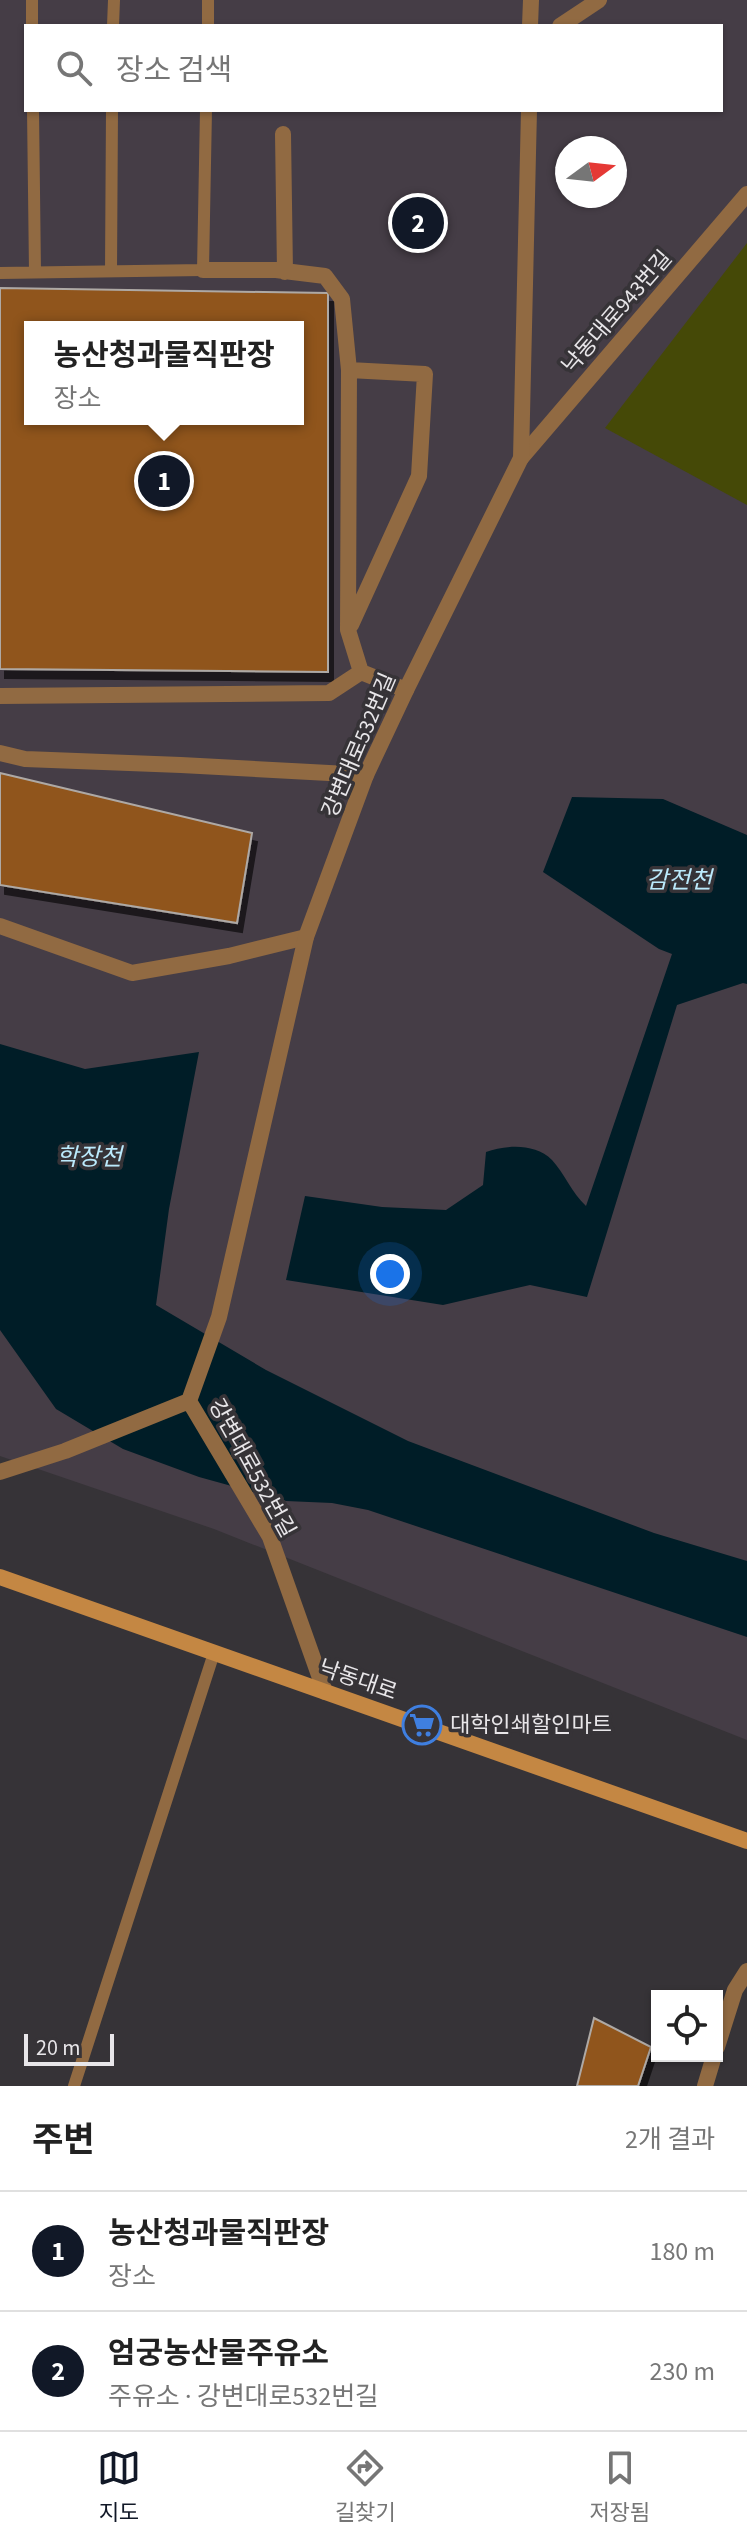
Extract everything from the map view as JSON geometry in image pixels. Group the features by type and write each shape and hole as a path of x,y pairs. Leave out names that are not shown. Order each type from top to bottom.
{"main road":[{"name":"낙동대로","path":"0,1577 747,1841"}],"street":[{"path":"530,24 531,0"},
{"path":"563,24 599,0"},
{"name":"강변대로532번길","path":"0,1472 65,1451 189,1401 219,1317 306,937 366,775 521,458 529,112"},
{"path":"283,134 285,272"},
{"name":"낙동대로943번길","path":"521,458 747,194"},
{"path":"203,270 325,276 342,299 349,370 348,630 361,672"},
{"path":"348,630 419,476 425,374 349,370"},
{"path":"361,672 406,690"},
{"path":"0,696 329,693 361,672"},
{"path":"0,753 25,759 366,775"},
{"path":"0,926 132,973 229,956 306,937"},
{"name":"강변대로532번길","path":"189,1401 270,1537 325,1692"},
{"path":"723,2028 735,1990 747,1971"},
{"path":"705,2086 712,2062"}],"lane":[{"path":"32,0 32,24"},
{"path":"113,24 114,0"},
{"path":"208,0 208,24"},
{"path":"33,112 35,272"},
{"path":"111,271 112,112"},
{"path":"0,273 203,270 206,112"},
{"path":"74,2086 214,1653"}],"shaded area":[{"path":"0,0 747,0 747,1740 214,1529 0,1456"},
{"path":"747,243 747,505 605,428"}],"water":[{"name":"감전천","path":"572,797 663,799 747,835 747,984 677,1005 587,1297 530,1285 443,1305 286,1280 305,1196 382,1207 446,1210 483,1185 486,1152 520,1147 545,1154 552,1160 586,1206 672,954 659,949 543,872"},
{"name":"학장천","path":"0,1044 85,1069 199,1052 169,1209 156,1305 266,1370 408,1441 654,1533 747,1561 747,1637 368,1510 332,1503 286,1501 199,1477 123,1449 56,1409 0,1330"}],"building":[{"path":"0,288 328,293 328,672 0,669"},
{"path":"0,773 252,833 237,923 0,885"},
{"path":"594,2018 651,2047 638,2086 577,2086"}],"place":[{"name":"엄궁농산물주유소","path":"418,223"},
{"name":"농산청과물직판장","path":"164,481"},
{"name":"대학인쇄할인마트","path":"422,1725"}]}
